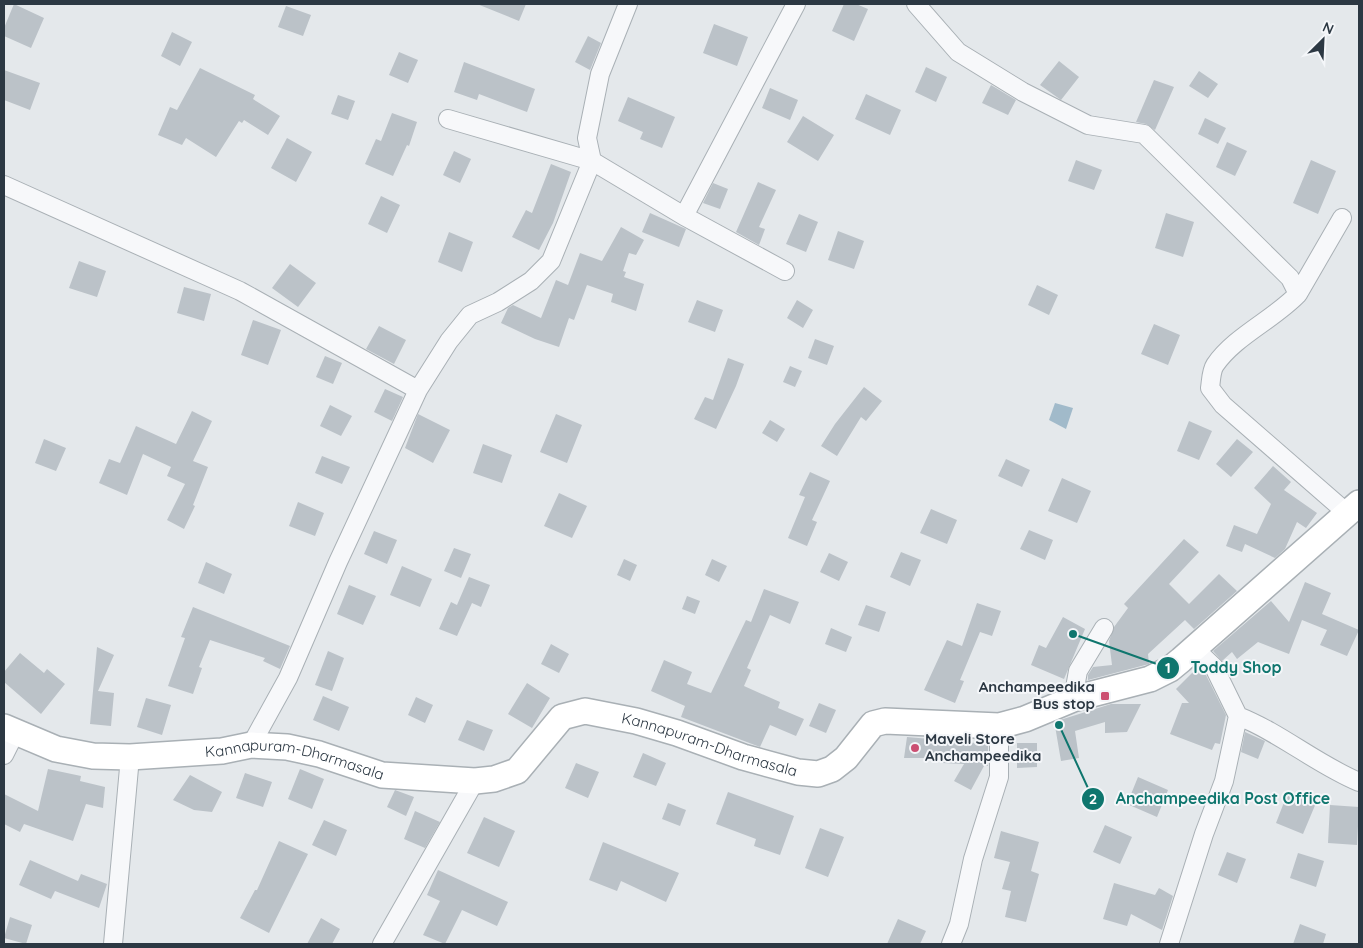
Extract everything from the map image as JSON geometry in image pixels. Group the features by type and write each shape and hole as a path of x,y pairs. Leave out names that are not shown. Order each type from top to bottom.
{"main road":[{"name":"Kannapuram-Dharmasala","path":"9,730 56,750 94,756 130,757 222,751 251,744 287,747 319,754 382,775 475,782 494,779 517,771 562,717 585,711 636,721 678,733 743,757 798,772 818,774 832,769 846,758 873,724 913,722 999,726 1025,719 1073,699 1150,679 1170,669 1353,508"}],"street":[{"path":"251,744 288,678 338,562 418,390 449,341 470,315 498,302 531,281 551,261 592,161 587,138 600,74 628,4"},
{"path":"684,216 796,4"},
{"path":"916,4 958,52 1022,92 1088,125 1144,134 1290,278 1298,294"},
{"path":"448,119 592,161 684,216 784,270"},
{"path":"4,185 240,291 418,390"},
{"path":"1342,218 1298,294 1286,307 1236,345 1214,366 1210,388 1223,405 1353,508"},
{"path":"1073,699 1078,671 1104,628"},
{"path":"1169,944 1204,834 1224,781 1238,716 1214,667 1194,648"},
{"path":"1238,716 1262,725 1339,774 1359,782"},
{"path":"951,944 959,924 973,859 999,777 999,726"},
{"path":"4,755 9,730"},
{"path":"113,944 130,757"},
{"path":"382,944 475,782"}],"water":[{"path":"1055,403 1073,408 1066,429 1049,420"}],"building":[{"path":"14,4 44,18 31,48 4,36 4,28"},
{"path":"477,4 526,4 519,21"},
{"path":"844,4 856,4 868,9 854,41 832,31"},
{"path":"286,6 311,15 303,36 278,27"},
{"path":"714,24 748,37 737,66 703,53"},
{"path":"172,32 192,42 180,66 161,56"},
{"path":"588,36 601,43 590,70 575,62"},
{"path":"399,52 418,60 408,83 389,75"},
{"path":"1059,61 1079,77 1061,100 1040,85"},
{"path":"464,62 535,89 527,112 479,94 477,100 454,92"},
{"path":"926,67 947,77 936,102 915,92"},
{"path":"200,68 255,95 253,99 280,116 268,135 244,120 242,123 239,121 216,157 186,138 182,145 158,135 170,107 177,110"},
{"path":"4,70 40,83 30,110 4,100"},
{"path":"1199,71 1218,84 1208,98 1189,86"},
{"path":"1154,80 1174,87 1155,130 1146,124 1136,122"},
{"path":"991,85 1016,100 1008,115 982,103"},
{"path":"770,88 798,100 790,120 762,108"},
{"path":"866,94 901,110 890,135 855,119"},
{"path":"338,95 355,101 348,120 331,114"},
{"path":"628,97 675,117 662,148 640,139 643,132 618,121"},
{"path":"392,113 417,122 409,146 407,145 393,176 365,164 376,139 381,141"},
{"path":"803,116 834,135 818,161 787,142"},
{"path":"1205,118 1226,128 1218,144 1198,134"},
{"path":"287,138 312,152 296,182 271,168"},
{"path":"1227,142 1247,151 1235,176 1216,167"},
{"path":"454,151 471,159 460,183 443,175"},
{"path":"1076,160 1102,170 1094,190 1068,181"},
{"path":"1311,160 1336,171 1318,214 1293,203"},
{"path":"551,164 571,172 553,223 539,250 512,237 526,210 532,213"},
{"path":"758,182 776,190 759,227 765,229 759,245 736,232"},
{"path":"713,183 728,189 720,209 703,203"},
{"path":"381,196 400,205 387,233 368,224"},
{"path":"650,213 686,229 679,247 642,232"},
{"path":"1166,213 1194,222 1183,257 1155,248"},
{"path":"799,214 818,222 806,252 786,244"},
{"path":"621,227 644,240 636,255 629,253 623,271 626,272 624,277 644,284 636,311 611,302 613,294 587,285 574,320 569,318 559,347 535,339 501,323 508,308 513,305 541,318 556,280 568,285 580,253 602,261"},
{"path":"838,231 864,241 854,269 828,260"},
{"path":"449,232 473,242 462,272 438,262"},
{"path":"79,261 106,271 97,297 69,288"},
{"path":"290,264 316,283 298,307 272,288"},
{"path":"1037,285 1058,295 1049,315 1028,305"},
{"path":"184,287 211,294 204,321 177,313"},
{"path":"697,300 723,310 715,332 688,322"},
{"path":"797,300 813,310 803,328 787,318"},
{"path":"253,320 281,330 268,365 241,355"},
{"path":"1154,324 1180,335 1168,365 1141,354"},
{"path":"379,326 406,340 394,364 366,349"},
{"path":"815,339 834,346 827,365 808,358"},
{"path":"325,356 342,363 333,384 316,377"},
{"path":"728,358 744,364 716,429 694,419 705,397 713,400"},
{"path":"790,366 802,371 795,387 783,382"},
{"path":"864,387 882,401 866,421 861,417 837,456 821,446 835,424"},
{"path":"385,389 403,397 392,421 374,412"},
{"path":"330,405 352,416 341,436 320,426"},
{"path":"192,411 212,421 193,461 208,467 193,505 195,506 184,529 167,520 185,484 167,476 171,467 143,454 127,495 99,483 109,459 120,463 136,426 176,444"},
{"path":"418,414 450,430 433,463 405,448"},
{"path":"556,414 582,425 567,463 540,452"},
{"path":"770,420 785,429 777,442 762,433"},
{"path":"1189,421 1212,431 1199,460 1177,451"},
{"path":"44,439 66,448 56,471 35,463"},
{"path":"1237,439 1253,452 1231,477 1216,464"},
{"path":"483,444 512,455 502,483 473,473"},
{"path":"322,456 350,467 342,484 315,473"},
{"path":"1006,459 1030,470 1022,487 998,476"},
{"path":"1273,466 1291,482 1284,490 1317,513 1306,528 1297,522 1285,549 1275,558 1245,544 1242,552 1226,546 1234,525 1257,534 1271,504 1254,488"},
{"path":"810,472 830,481 812,520 817,522 807,546 788,538 805,497 799,495"},
{"path":"1062,478 1091,491 1077,523 1048,511"},
{"path":"559,493 587,506 572,538 544,526"},
{"path":"298,502 324,513 315,536 289,526"},
{"path":"931,509 957,520 947,544 920,533"},
{"path":"1029,530 1053,540 1045,560 1020,549"},
{"path":"374,531 397,540 387,564 364,554"},
{"path":"1184,539 1199,552 1169,584 1189,604 1219,574 1237,591 1194,629 1185,620 1148,654 1149,664 1088,680 1088,675 1093,667 1112,665 1109,641 1114,627 1128,608 1124,604"},
{"path":"454,548 471,554 461,578 444,571"},
{"path":"901,552 921,560 910,586 890,577"},
{"path":"829,553 848,562 839,581 820,572"},
{"path":"624,559 637,565 630,581 617,575"},
{"path":"712,559 727,566 719,582 705,575"},
{"path":"206,562 232,574 224,594 198,583"},
{"path":"402,566 432,579 420,607 390,595"},
{"path":"469,577 490,585 481,607 472,603 457,636 439,629 451,602 457,605"},
{"path":"1305,582 1331,593 1322,614 1359,630 1347,656 1320,645 1327,630 1302,620 1289,654 1258,642 1237,659 1232,652 1222,661 1213,651 1271,601 1289,622"},
{"path":"349,585 376,596 363,625 337,614"},
{"path":"764,589 799,602 790,624 770,615 747,668 751,670 744,686 780,702 778,708 804,719 796,736 770,725 760,747 681,717 685,706 651,691 664,660 692,672 687,684 711,693 746,620 751,622"},
{"path":"687,596 700,601 695,614 682,609"},
{"path":"977,603 1001,611 992,636 980,632 960,680 964,681 955,703 924,690 947,640 962,646"},
{"path":"866,605 886,612 879,632 858,625"},
{"path":"193,607 290,646 280,669 263,661 265,658 210,640 199,667 202,668 193,694 168,686 185,638 181,637"},
{"path":"1063,617 1085,629 1064,679 1031,665 1039,645 1046,648"},
{"path":"831,628 852,637 846,652 825,644"},
{"path":"551,644 569,654 559,673 541,664"},
{"path":"97,647 114,655 98,691 114,693 111,726 90,724"},
{"path":"328,651 344,658 332,691 315,685"},
{"path":"20,653 44,673 47,669 65,684 41,714 4,682 4,672"},
{"path":"1198,667 1205,673 1226,715 1220,744 1215,743 1212,750 1170,734 1182,703 1189,703 1176,689"},
{"path":"527,683 550,698 532,728 508,714"},
{"path":"323,696 349,707 339,731 313,720"},
{"path":"416,697 433,705 425,723 408,715"},
{"path":"146,698 171,705 162,735 137,727"},
{"path":"819,703 836,710 826,733 809,726"},
{"path":"1111,704 1141,704 1127,732 1105,733 1105,722 1075,731 1079,758 1061,761 1055,726 1062,725 1060,720"},
{"path":"467,720 493,730 484,751 458,740"},
{"path":"1245,732 1265,741 1258,759 1241,752"},
{"path":"907,737 988,744 988,766 984,766 971,790 954,781 964,764 942,763 942,758 904,758"},
{"path":"1017,743 1037,743 1037,767 1017,768"},
{"path":"643,753 666,763 656,786 633,777"},
{"path":"576,763 599,772 588,798 565,788"},
{"path":"48,769 81,776 80,781 105,787 103,808 86,804 73,841 24,824 20,832 4,824 4,794 38,811"},
{"path":"300,769 324,779 312,809 288,799"},
{"path":"245,773 272,782 263,807 236,798"},
{"path":"190,775 222,792 212,812 194,810 173,800"},
{"path":"1138,777 1168,790 1157,817 1127,804"},
{"path":"395,790 414,797 406,816 387,807"},
{"path":"728,792 794,816 780,855 754,846 756,839 716,824"},
{"path":"1288,792 1316,803 1303,834 1276,823"},
{"path":"668,803 686,810 680,826 662,819"},
{"path":"1330,805 1359,807 1357,845 1328,843"},
{"path":"415,811 440,822 425,848 404,839"},
{"path":"484,817 515,831 499,867 467,853"},
{"path":"324,820 347,830 336,856 312,845"},
{"path":"1105,825 1132,837 1120,864 1093,852"},
{"path":"820,828 844,837 828,877 805,868"},
{"path":"1001,831 1039,842 1031,871 1039,874 1026,922 1005,917 1011,891 1002,889 1010,862 994,858"},
{"path":"279,841 308,854 269,933 240,918 255,890 257,890"},
{"path":"603,842 679,873 666,902 621,881 617,891 589,880"},
{"path":"1227,852 1246,859 1237,883 1218,875"},
{"path":"1298,853 1324,861 1316,887 1290,878"},
{"path":"30,860 78,881 81,874 107,884 99,908 55,891 51,899 19,885"},
{"path":"438,870 508,902 497,926 462,910 445,944 423,935 440,901 427,895"},
{"path":"1114,883 1155,895 1159,888 1173,896 1162,930 1131,914 1127,926 1103,919"},
{"path":"10,917 32,925 26,944 4,938"},
{"path":"321,918 340,929 332,944 307,944"},
{"path":"898,919 926,931 920,944 887,944"},
{"path":"1300,924 1326,934 1323,944 1293,944"}],"place":[{"name":"Toddy Shop","path":"1073,634"},
{"name":"Anchampeedika Bus stop","path":"1105,696"},
{"name":"Anchampeedika Post Office","path":"1059,725"},
{"name":"Maveli Store Anchampeedika","path":"915,748"}]}
